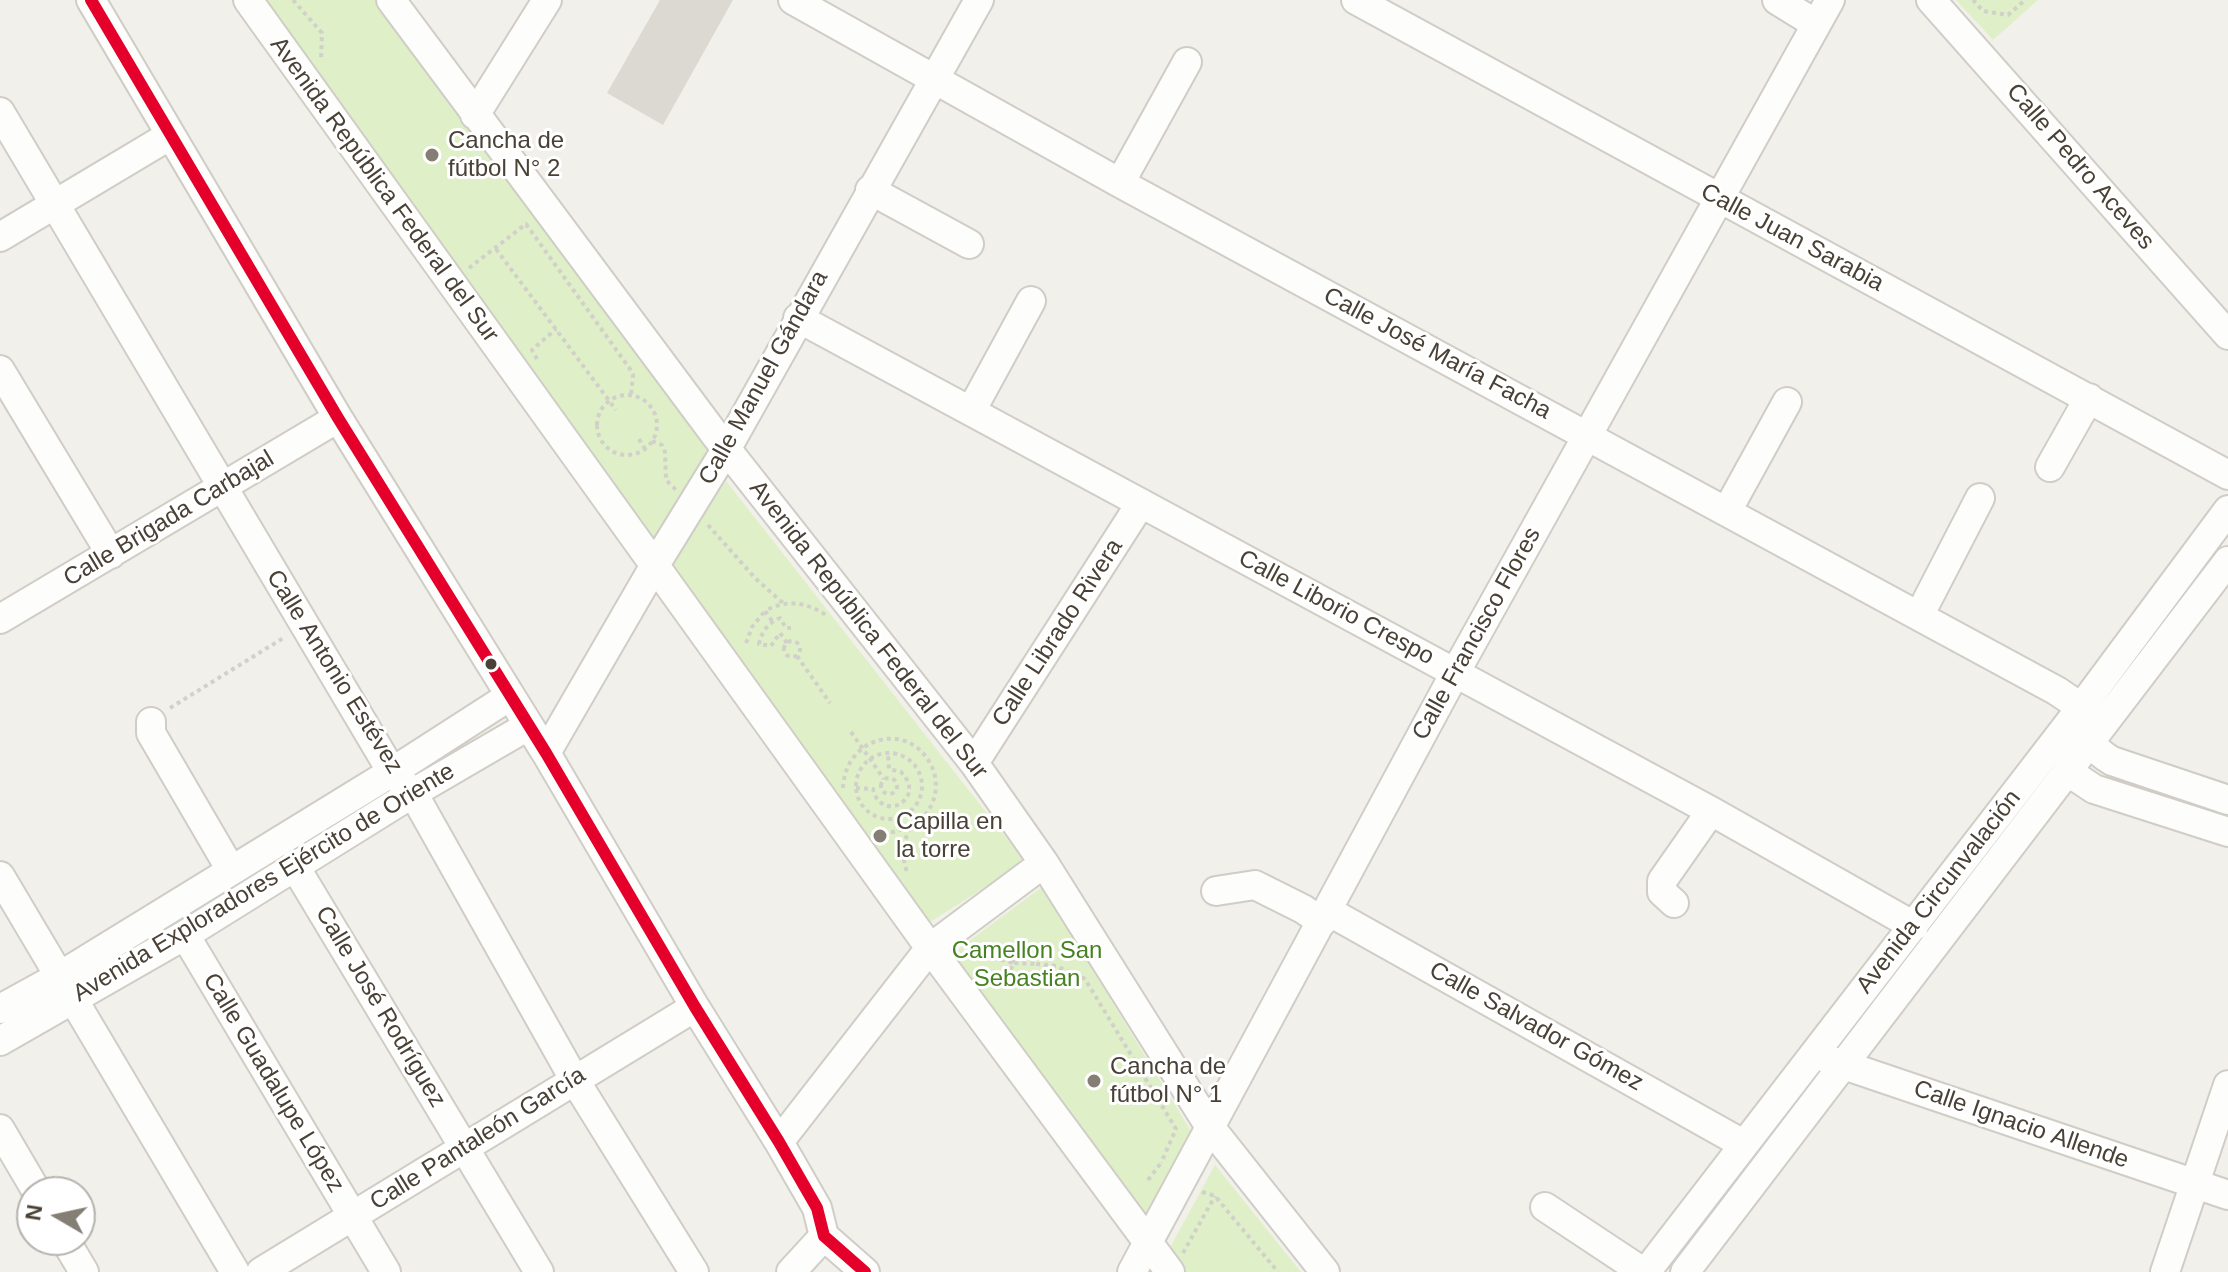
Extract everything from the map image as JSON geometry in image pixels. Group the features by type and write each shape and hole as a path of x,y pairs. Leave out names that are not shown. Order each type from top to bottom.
{"street":[{"path":"91,0 338,418 546,753 695,1007 779,1142 817,1208 824,1236 865,1272"},
{"name":"Avenida República Federal del Sur","path":"248,0 930,948 1170,1272"},
{"name":"Avenida República Federal del Sur","path":"391,0 727,448 974,763 1044,863 1210,1127 1325,1272"},
{"path":"475,115 547,0"},
{"name":"Calle José María Facha","path":"793,0 1120,183 2057,691 2080,709"},
{"name":"Calle Manuel Gándara","path":"546,753 727,448 979,0"},
{"name":"Calle Juan Sarabia","path":"1356,0 2228,475"},
{"path":"1777,0 1823,12"},
{"name":"Calle Pedro Aceves","path":"1931,0 2228,335"},
{"name":"Calle Francisco Flores","path":"1132,1272 1586,434 1823,12"},
{"path":"1120,183 1187,62"},
{"name":"Calle Antonio Estévez","path":"0,112 392,772 413,793 574,1079 694,1272"},
{"path":"0,237 169,136"},
{"path":"870,190 969,244"},
{"path":"971,411 1031,301"},
{"name":"Calle Liborio Crespo","path":"798,318 1711,811 1914,926"},
{"path":"0,370 111,554"},
{"path":"2050,467 2089,398"},
{"path":"1727,511 1787,402"},
{"name":"Calle Brigada Carbajal","path":"0,619 338,418"},
{"path":"1919,616 1980,498"},
{"name":"Calle Librado Rivera","path":"974,763 1141,503"},
{"name":"Avenida Circunvalación","path":"1644,1272 1914,926 2228,510"},
{"name":"Avenida Circunvalación","path":"1685,1272 2228,561"},
{"name":"Avenida Exploradores Ejército de Oriente","path":"0,1041 66,987 231,870 510,696"},
{"path":"2080,709 2091,742 2098,752 2112,761 2228,800"},
{"path":"151,722 151,733 231,870"},
{"name":"Avenida Exploradores Ejército de Oriente","path":"0,1009 66,987 185,935 294,865 528,726"},
{"path":"2058,738 2076,777 2094,789 2228,832"},
{"path":"1674,903 1662,892 1662,881 1711,811"},
{"path":"779,1142 930,948 1044,863"},
{"name":"Calle José Rodríguez","path":"294,865 539,1272"},
{"path":"0,876 235,1272"},
{"name":"Calle Salvador Gómez","path":"1216,891 1255,885 1303,909 1325,916 1743,1144"},
{"name":"Calle Guadalupe López","path":"185,935 386,1272"},
{"name":"Calle Pantaleón García","path":"261,1272 695,1007"},
{"name":"Calle Ignacio Allende","path":"1813,1055 2228,1195"},
{"path":"2165,1272 2228,1085"},
{"path":"0,1129 28,1176"},
{"path":"1703,1200 1729,1215"},
{"path":"1545,1207 1644,1272"},
{"path":"791,1272 824,1236"}],"path":[{"path":"1973,0 1983,11 2008,15 2023,1"},
{"path":"616,410 496,249 526,224 630,369 633,375 631,395"},
{"path":"524,384 538,368 532,350 556,329"},
{"path":"631,395 642,399 654,412 657,428 645,449 624,455 609,449 601,440 597,420 609,401 631,395"},
{"path":"639,439 645,449"},
{"path":"652,441 662,445 666,480 680,495"},
{"path":"702,518 755,578 784,604"},
{"path":"746,643 752,627 765,611 784,604 811,606 829,618"},
{"path":"765,611 772,621"},
{"path":"780,618 789,628 780,633 771,646 759,644 762,633 772,621 780,618"},
{"path":"151,722 304,625"},
{"path":"780,633 787,643"},
{"path":"787,643 798,643 800,649 797,656 785,654 787,643"},
{"path":"797,656 830,703"},
{"path":"851,732 884,779"},
{"path":"844,796 847,765 863,747 877,741 898,740 912,744 925,756 934,772 935,793 931,807 910,827 893,832 870,828"},
{"path":"856,788 873,789 875,798 886,806 902,803 909,793 908,781 901,772 889,769 888,753"},
{"path":"888,753 901,756 914,765 919,774 921,794 909,812 900,818 884,819 870,814 856,788 861,769 871,759 888,753"},
{"path":"914,765 925,756"},
{"path":"908,781 919,774"},
{"path":"884,779 896,780 898,786 894,792 883,791 881,785 884,779"},
{"path":"894,792 902,803"},
{"path":"909,793 921,794"},
{"path":"884,819 886,806"},
{"path":"909,812 917,823"},
{"path":"910,827 904,866 915,883"},
{"path":"967,943 991,957 1014,963 1056,966 1085,979 1176,1129 1161,1163"},
{"path":"1007,977 1014,963 1010,952"},
{"path":"1038,964 1038,974"},
{"path":"1202,1192 1215,1196 1278,1272"},
{"path":"1197,1231 1215,1196"}],"green space":[{"path":"260,0 384,0 716,455 656,548"},
{"path":"1956,0 2038,0 1993,40"},
{"path":"726,481 1025,862 930,922 671,566"},
{"name":"Camellon San Sebastian","path":"1042,887 1194,1136 1141,1226 953,953"},
{"path":"1215,1165 1301,1272 1178,1272 1166,1255"}],"building":[{"path":"660,0 733,0 663,125 607,93"}],"transit line":[{"path":"91,0 338,418 546,753 695,1007 779,1142 817,1208 824,1236 865,1272"}],"place":[{"name":"Cancha de fútbol N° 2","path":"432,155"},
{"name":"Capilla en la torre","path":"880,836"},
{"name":"Cancha de fútbol N° 1","path":"1094,1081"}]}
